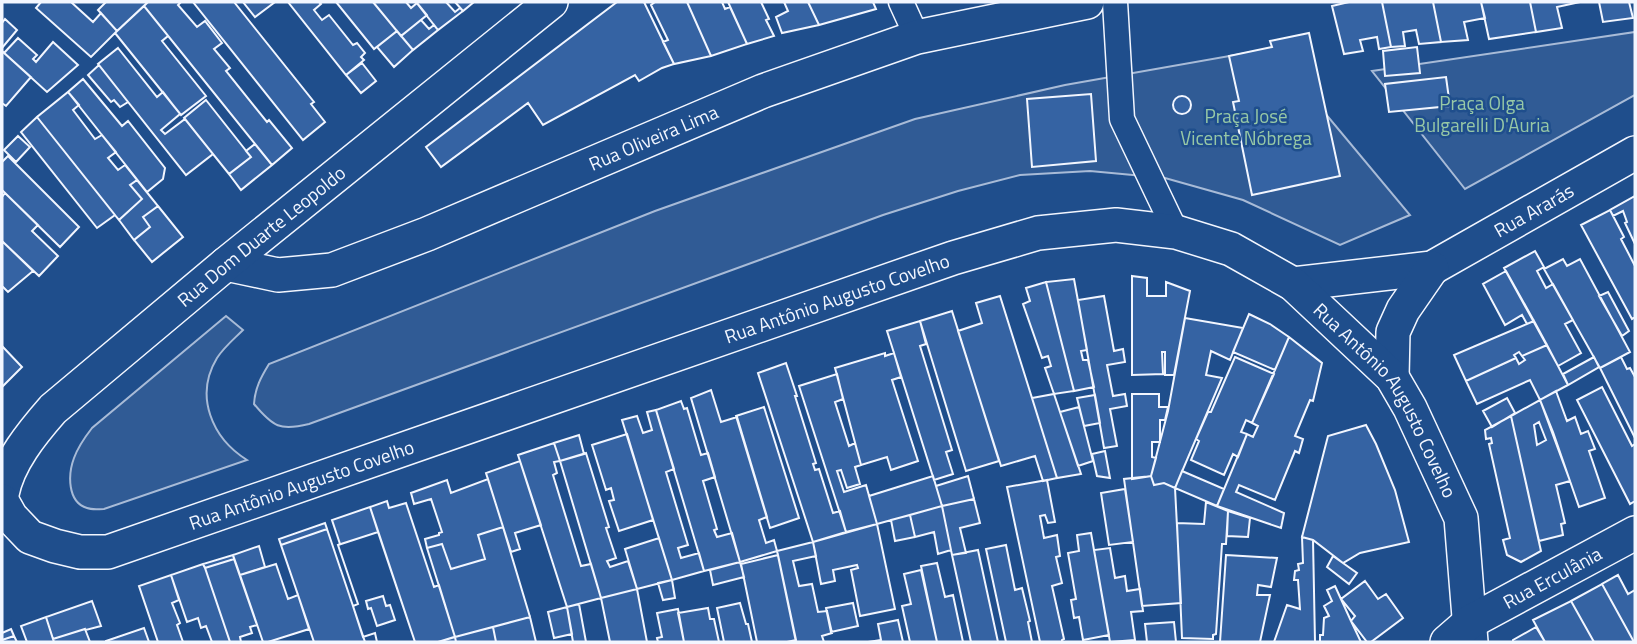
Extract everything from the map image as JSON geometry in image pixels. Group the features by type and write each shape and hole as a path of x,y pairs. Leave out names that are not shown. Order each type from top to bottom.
{"street":[{"name":"Rua Dom Duarte Leopoldo","path":"2,494 4,481 17,457 53,409 226,264 551,2"},
{"path":"901,2 918,37"},
{"name":"Rua Oliveira Lima","path":"226,264 278,275 332,270 427,234 763,91 918,37 1087,2"},
{"path":"1115,2 1122,119 1176,232"},
{"name":"Rua Ararás","path":"1293,284 1432,268 1635,153"},
{"name":"Rua Antônio Augusto Covelho","path":"2,501 10,517 30,537 80,552 108,552 953,258 1038,233 1116,225 1176,232 1231,248 1293,284 1392,377 1410,408 1461,519 1463,636"},
{"name":"Rua Ararás","path":"1392,377 1393,332 1403,310 1432,268"},
{"name":"Rua Erculânia","path":"1463,636 1635,533"}],"green space":[{"name":"Praça Olga Bulgarelli D'Auria","path":"1635,32 1635,95 1465,189 1372,71"},
{"name":"Praça José Vicente Nóbrega","path":"1298,44 1314,100 1410,215 1340,245 1243,200 1165,178 1090,171 1020,175 883,215 309,424 291,427 278,425 254,404 259,383 269,364 655,211 915,119 1065,85"},
{"path":"226,316 243,330 217,358 210,372 207,401 210,415 224,440 247,460 104,509 91,509 80,505 71,487 71,472 74,458 92,428"}],"building":[{"path":"41,2 71,2 93,22 101,13 117,31 91,57 36,8"},
{"path":"104,2 148,2 117,31 98,10"},
{"path":"148,2 181,2 178,5 197,27 205,21 222,43 214,49 230,68 226,71 292,148 272,165 144,6"},
{"path":"193,2 234,2 314,102 311,104 325,122 303,140"},
{"path":"243,2 275,2 255,17"},
{"path":"288,2 319,2 321,4 314,10 322,20 329,15 353,45 357,43 365,53 361,57 364,60 346,75"},
{"path":"336,2 373,2 397,31 374,49"},
{"path":"373,2 406,2 411,8 417,3 427,15 401,36"},
{"path":"416,2 446,2 455,12 460,8 463,11 438,30"},
{"path":"455,2 474,2 463,11"},
{"path":"617,2 644,2 674,64 639,81 635,75 543,125 528,103 441,167 426,147"},
{"path":"655,2 687,2 711,56 674,64 663,42 668,40 651,5"},
{"path":"687,2 722,2 725,9 730,7 747,44 711,56"},
{"path":"728,2 761,2 774,36 747,44"},
{"path":"784,2 808,2 819,25 782,33 776,17 788,11"},
{"path":"808,2 873,2 876,9 819,25"},
{"path":"1349,2 1382,2 1391,47 1379,49 1377,37 1360,40 1363,51 1344,54 1332,6"},
{"path":"1382,2 1433,2 1441,42 1419,44 1416,30 1403,32 1405,46 1391,47"},
{"path":"1433,2 1481,2 1485,18 1464,22 1468,40 1441,42"},
{"path":"1481,2 1530,2 1536,32 1489,39"},
{"path":"1530,2 1580,2 1557,7 1562,28 1536,32"},
{"path":"1599,2 1629,2 1633,18 1603,22"},
{"path":"144,6 168,36 162,41 206,96 181,115 115,33"},
{"path":"5,19 17,30 2,48 2,23"},
{"path":"421,20 429,29 434,25 438,30 413,50 401,36"},
{"path":"397,31 413,50 394,67 377,47"},
{"path":"1309,33 1340,176 1252,195 1233,102 1239,101 1229,56 1272,47 1270,41"},
{"path":"18,38 37,55 33,59 36,62 53,42 78,65 47,92 4,53"},
{"path":"1417,47 1420,73 1385,76 1383,51"},
{"path":"118,48 157,97 163,92 180,114 161,130 165,134 185,119 213,154 186,175 98,64"},
{"path":"2,51 31,77 6,106 2,103"},
{"path":"362,63 376,81 361,93 346,75"},
{"path":"99,65 128,102 120,107 114,100 111,102 88,75"},
{"path":"1446,77 1450,106 1389,112 1385,84"},
{"path":"83,79 122,126 128,121 165,168 163,179 147,192 68,92"},
{"path":"68,92 79,105 73,110 95,139 102,135 116,152 108,158 118,170 125,165 137,180 130,185 142,199 119,220 37,117"},
{"path":"1091,94 1096,161 1032,167 1027,99"},
{"path":"1182,96 1188,99 1191,105 1188,111 1182,114 1176,111 1173,105 1176,99"},
{"path":"206,100 251,157 229,174 184,118"},
{"path":"37,117 115,215 97,228 21,132"},
{"path":"18,136 30,147 16,162 4,150"},
{"path":"255,144 272,165 241,190 229,174 251,157 246,151"},
{"path":"8,156 79,227 60,247 2,190 2,162"},
{"path":"137,180 158,206 143,217 150,227 134,240 119,220 142,199 130,185"},
{"path":"5,193 38,225 32,231 58,256 39,276 2,241 2,197"},
{"path":"1635,196 1635,244 1625,223 1627,222 1623,211 1613,216 1610,210"},
{"path":"158,206 183,237 152,262 134,240 150,227 143,217"},
{"path":"1610,210 1635,266 1635,317 1632,319 1581,225"},
{"path":"2,241 33,271 8,292 2,286"},
{"path":"1535,251 1544,267 1537,271 1546,288 1553,284 1573,320 1565,324 1581,353 1558,366 1504,268"},
{"path":"1563,259 1567,266 1580,259 1630,352 1600,368 1544,269"},
{"path":"1506,271 1534,321 1527,324 1522,315 1505,325 1483,284"},
{"path":"1132,276 1147,278 1147,296 1166,296 1166,282 1190,291 1174,375 1165,375 1165,352 1162,352 1163,374 1132,375"},
{"path":"1074,279 1087,350 1081,351 1083,360 1088,360 1094,387 1074,391 1046,282"},
{"path":"1046,282 1074,391 1054,394 1045,368 1051,366 1048,356 1042,358 1023,304 1030,301 1026,288"},
{"path":"1608,292 1629,331 1622,336 1599,296"},
{"path":"1000,296 1057,478 1043,481 1035,456 1001,466 958,331 982,323 976,303"},
{"path":"1104,296 1114,351 1123,349 1125,362 1107,365 1113,396 1125,394 1127,406 1110,409 1117,446 1104,448 1078,300"},
{"path":"952,311 999,461 966,471 920,321"},
{"path":"1249,314 1289,337 1275,370 1233,352"},
{"path":"1185,318 1243,328 1230,360 1211,351 1206,375 1222,378 1175,488 1164,483 1154,485 1151,476 1168,411"},
{"path":"920,321 926,344 920,346 952,450 946,452 953,474 934,480 887,331"},
{"path":"1534,321 1547,345 1522,356 1519,352 1514,355 1516,358 1466,381 1454,355"},
{"path":"1289,337 1322,363 1313,401 1310,400 1295,436 1303,439 1299,453 1295,451 1275,500 1239,485 1236,492 1284,513 1281,528 1217,506 1247,434 1253,437 1258,426 1252,423"},
{"path":"1547,345 1568,385 1540,400 1530,380 1477,404 1466,381 1516,358 1519,364 1525,360 1522,356"},
{"path":"2,346 22,367 2,387"},
{"path":"885,353 885,356 894,353 901,377 892,380 918,461 891,470 887,457 861,465 835,368"},
{"path":"1235,357 1274,374 1252,423 1246,420 1241,432 1247,434 1238,457 1233,454 1224,475 1191,460 1199,441 1196,439"},
{"path":"1594,357 1599,367 1568,385 1563,374"},
{"path":"1621,357 1635,377 1635,438 1600,368"},
{"path":"786,363 816,463 813,464 815,470 819,469 833,513 840,511 846,532 813,542 758,373"},
{"path":"837,374 843,399 835,402 849,446 855,443 861,465 855,467 860,484 847,488 841,470 837,471 844,492 866,485 877,524 846,532 799,386"},
{"path":"1602,387 1632,446 1635,444 1635,501 1630,504 1577,400"},
{"path":"711,390 721,422 737,417 767,517 759,520 766,543 774,540 777,551 740,562 691,398"},
{"path":"1556,391 1567,421 1575,417 1581,434 1588,431 1595,449 1589,451 1605,498 1579,507 1540,400"},
{"path":"1054,394 1081,474 1057,478 1032,398"},
{"path":"1132,394 1159,394 1159,407 1168,407 1165,420 1160,420 1160,442 1152,442 1152,457 1156,458 1151,476 1132,479"},
{"path":"1095,395 1100,423 1084,426 1077,398"},
{"path":"1507,398 1515,413 1492,427 1483,411"},
{"path":"1540,400 1570,481 1556,485 1565,523 1561,524 1563,535 1539,541 1511,416","holes":["1539,422 1546,440 1537,445 1534,425"]},
{"path":"681,401 684,409 687,408 701,455 708,453 715,477 703,481 717,529 714,530 717,537 732,533 740,562 704,571 656,410"},
{"path":"764,407 799,518 770,528 736,416"},
{"path":"1079,407 1093,461 1078,466 1060,412"},
{"path":"656,410 674,469 666,472 688,545 678,548 681,558 699,553 704,571 672,580 622,420 637,416 643,433 652,430 647,412"},
{"path":"1511,416 1541,551 1521,562 1507,555 1503,540 1510,538 1489,444 1492,443 1491,438 1486,439 1485,430"},
{"path":"1366,425 1395,490 1409,542 1360,553 1343,563 1313,540 1302,537 1328,436"},
{"path":"627,434 653,520 619,531 609,501 614,500 611,488 606,490 592,445"},
{"path":"579,435 584,454 560,461 554,443"},
{"path":"554,443 560,461 554,462 557,473 553,475 581,566 591,564 601,598 567,607 518,455"},
{"path":"1105,451 1110,478 1097,476 1092,454"},
{"path":"586,453 616,558 607,561 610,567 628,561 637,589 601,598 560,461"},
{"path":"520,461 541,525 515,533 520,549 511,552 486,473"},
{"path":"1182,471 1224,489 1217,506 1175,488"},
{"path":"933,476 942,506 877,524 869,496"},
{"path":"968,476 974,499 942,506 936,486"},
{"path":"1151,476 1154,485 1164,483 1175,488 1181,603 1142,606 1124,479"},
{"path":"488,479 503,527 478,535 485,559 451,569 442,544 427,548 425,539 442,532 431,499 414,504 411,493 447,480 451,493"},
{"path":"1047,480 1055,522 1048,523 1045,515 1040,516 1044,538 1057,535 1060,556 1056,557 1062,583 1052,586 1064,639 1062,642 1040,642 1007,487"},
{"path":"1125,489 1133,542 1109,545 1101,493"},
{"path":"974,499 980,523 960,528 966,553 952,555 942,506"},
{"path":"387,501 389,508 406,503 434,587 439,585 455,637 438,642 415,642 370,507"},
{"path":"1206,502 1228,511 1226,544 1222,544 1216,634 1213,639 1182,638 1177,523 1204,524"},
{"path":"942,506 951,550 938,554 934,532 915,537 910,515"},
{"path":"370,507 415,642 377,642 375,633 363,637 353,606 358,604 332,520"},
{"path":"1228,511 1250,518 1248,537 1227,536"},
{"path":"910,515 915,537 895,541 891,520"},
{"path":"325,523 327,529 281,545 279,539"},
{"path":"877,524 895,609 860,616 851,570 858,568 857,565 833,570 835,581 821,584 813,542"},
{"path":"503,527 530,617 455,637 427,548 442,544 451,569 485,559 478,535"},
{"path":"327,529 365,642 314,642 281,545"},
{"path":"378,532 415,642 377,642 375,633 363,637 353,606 358,604 338,545","holes":["383,596 386,606 390,605 395,620 377,626 366,601"]},
{"path":"1091,533 1109,635 1083,640 1079,617 1074,618 1071,600 1076,599 1068,553 1079,551 1077,535"},
{"path":"1302,537 1313,540 1315,642 1274,642 1287,605 1300,609 1298,580 1294,580 1295,571 1299,570 1298,564 1303,563"},
{"path":"659,538 672,580 637,589 625,549"},
{"path":"813,542 816,556 793,561 799,586 812,584 818,612 827,611 832,633 822,636 824,642 796,642 777,551"},
{"path":"1006,545 1015,590 1022,588 1032,642 1006,642 986,549"},
{"path":"259,546 265,567 240,575 233,555"},
{"path":"1110,548 1115,578 1125,576 1127,591 1140,589 1143,611 1131,612 1135,640 1110,642 1094,550"},
{"path":"978,550 998,642 971,642 952,555"},
{"path":"233,555 234,559 205,568 203,564"},
{"path":"778,555 796,640 757,642 741,564"},
{"path":"1226,555 1277,558 1271,587 1258,585 1257,595 1270,595 1260,642 1220,642"},
{"path":"1333,556 1357,573 1349,584 1327,567"},
{"path":"234,559 257,625 250,627 252,633 240,637 241,642 230,642 205,568"},
{"path":"740,562 744,577 713,585 710,570"},
{"path":"937,563 945,597 953,595 963,642 937,642 921,566"},
{"path":"203,564 230,642 212,642 206,626 201,628 198,618 187,622 171,575"},
{"path":"276,564 288,599 298,595 309,629 263,642 240,575"},
{"path":"921,570 937,642 910,642 902,606 911,604 904,574"},
{"path":"171,575 179,600 172,603 180,623 177,625 183,642 158,642 139,586"},
{"path":"1618,575 1628,594 1635,590 1635,642 1602,584"},
{"path":"672,580 675,598 663,600 658,583"},
{"path":"1365,581 1378,599 1386,594 1403,618 1371,642 1367,642 1351,621 1355,616 1341,599"},
{"path":"1602,584 1634,642 1594,642 1571,601"},
{"path":"1335,586 1361,642 1320,642 1324,618 1329,616 1324,606 1332,601 1327,590"},
{"path":"637,589 647,642 610,642 601,598"},
{"path":"92,601 101,626 53,639 46,617"},
{"path":"1571,601 1594,642 1545,642 1533,620"},
{"path":"740,603 752,642 724,642 717,608"},
{"path":"853,603 858,626 831,632 826,608"},
{"path":"579,604 586,642 573,642 567,607"},
{"path":"567,607 572,634 554,638 548,612"},
{"path":"708,608 710,619 714,619 719,642 684,642 678,613"},
{"path":"678,609 684,642 658,642 657,638 662,637 657,613"},
{"path":"46,617 54,642 27,642 21,626"},
{"path":"530,617 536,642 496,642 493,627"},
{"path":"898,620 903,642 868,642 881,640 878,624"},
{"path":"1174,622 1176,642 1147,642 1145,624"},
{"path":"493,627 496,642 456,642 455,637"},
{"path":"1536,627 1545,642 1513,642 1513,640"},
{"path":"144,628 149,642 106,642 106,641"},
{"path":"11,629 14,636 2,640 2,633"},
{"path":"85,629 90,642 54,642 53,639"},
{"path":"14,636 17,642 2,642 2,640"},
{"path":"455,637 456,642 438,642"}]}
